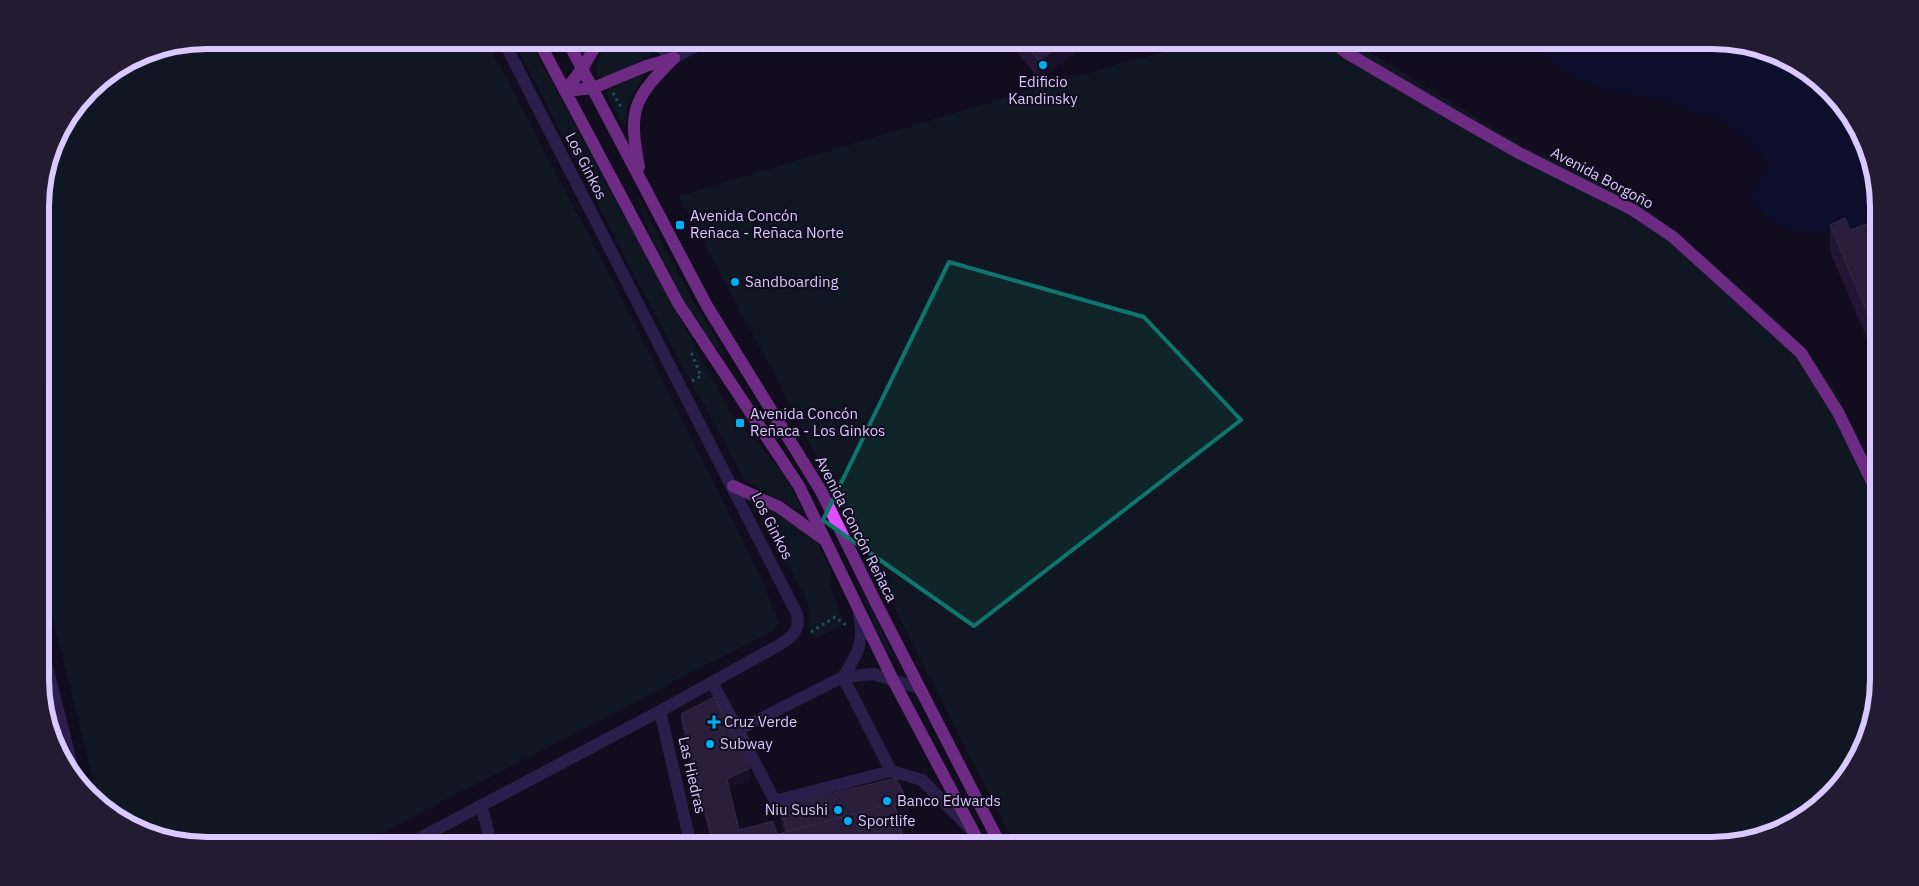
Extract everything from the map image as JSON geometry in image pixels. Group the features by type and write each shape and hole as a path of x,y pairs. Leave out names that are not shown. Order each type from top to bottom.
{"main road":[{"name":"Avenida Concón Reñaca","path":"543,49 678,303 799,486 828,543 858,611 976,837"},
{"name":"Avenida Concón Reñaca","path":"572,49 707,306 821,491 919,688 996,837"},
{"path":"565,91 582,69 594,49"},
{"name":"Avenida Borgoño","path":"1341,49 1519,153 1632,210 1673,237 1801,353 1840,414 1870,477"},
{"path":"565,91 593,88 646,66 674,58"},
{"path":"642,182 634,137 634,116 639,97 674,58"},
{"path":"733,486 779,507 828,543"}],"street":[{"name":"Los Ginkos","path":"421,837 660,711 792,637 799,620 733,486 508,49"},
{"path":"663,49 674,58 690,49"},
{"path":"843,677 860,647 862,629 858,611"},
{"path":"738,730 843,677 873,674 919,688"},
{"path":"49,675 70,758"},
{"path":"843,677 891,771"},
{"path":"712,682 776,801 891,771 922,780 973,830"},
{"name":"Las Hiedras","path":"660,711 689,837"},
{"path":"481,804 490,837"}],"path":[{"path":"681,387 701,376 692,354 705,346"},
{"path":"810,632 835,617 842,621 851,633"}],"highlighted area":[{"path":"949,262 1144,317 1241,420 974,626 823,520"}],"green space":[{"path":"206,49 491,49 630,314 753,561 780,623 774,630 373,837 186,836 146,825 110,805 96,792 49,601 49,196 54,166 65,137 81,110 102,88 119,75 137,65 166,54"},
{"path":"518,49 534,49 730,412 786,477 804,513 745,480 662,328"},
{"path":"604,49 649,49 651,51 650,57 605,77 598,75 597,70"},
{"path":"1175,49 1364,49 1523,146 1615,189 1637,202 1675,231 1801,344 1826,377 1839,399 1870,475 1870,690 1865,720 1858,740 1838,776 1824,791 1809,805 1782,821 1763,829 1723,837 1011,837 777,379 679,196 1108,67"},
{"path":"651,68 633,94 626,115 626,123 623,124 606,93 608,89"},
{"path":"635,191 691,298 734,369 682,300 666,270"},
{"path":"756,501 815,537 831,569 830,587 844,623 815,639 808,626 810,613 807,601"},
{"path":"852,571 894,656 889,658"}],"shaded area":[{"path":"1543,49 1723,49 1763,57 1791,70 1809,81 1838,110 1858,146 1869,186 1870,234 1809,232 1793,230 1778,224 1764,214 1751,199 1755,185 1768,163 1733,127 1717,118 1691,112 1666,101 1611,90 1576,79 1548,57"}],"building":[{"path":"1029,49 1055,49 1039,61"},
{"path":"1845,218 1850,230 1867,224 1870,232 1870,320 1830,225"},
{"path":"714,697 750,768 727,779 739,830 773,821 777,834 766,837 712,837 681,714"},
{"path":"896,778 909,803 895,806 894,803 787,832 780,806"},
{"path":"894,803 903,837 767,837"}],"place":[{"name":"Edificio Kandinsky","path":"1043,65"},
{"name":"Avenida Concón Reñaca - Reñaca Norte","path":"680,225"},
{"name":"Sandboarding","path":"735,282"},
{"name":"Avenida Concón Reñaca - Los Ginkos","path":"740,423"},
{"name":"Cruz Verde","path":"714,722"},
{"name":"Subway","path":"710,744"},
{"name":"Banco Edwards","path":"887,801"},
{"name":"Niu Sushi","path":"838,810"},
{"name":"Sportlife","path":"848,821"}]}
